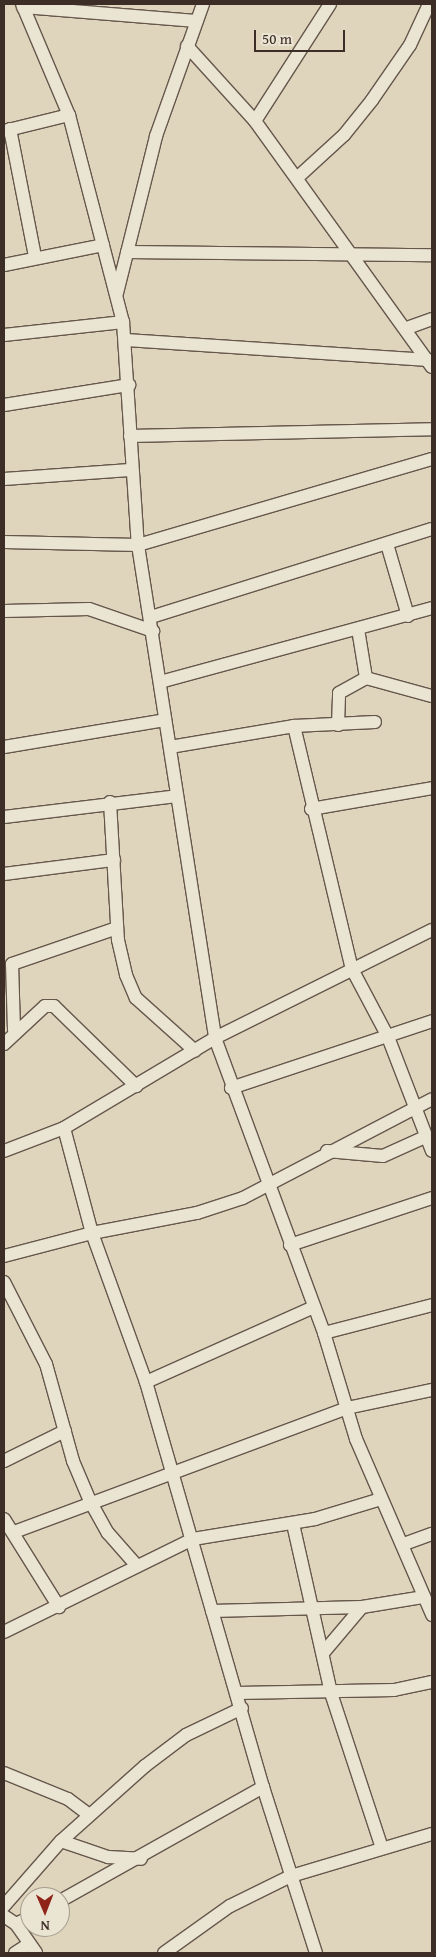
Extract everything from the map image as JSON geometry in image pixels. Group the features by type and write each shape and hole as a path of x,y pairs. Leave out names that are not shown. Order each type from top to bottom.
{"street":[{"path":"117,293 156,136 203,4"},
{"path":"256,121 330,4"},
{"path":"298,177 344,135 372,100 410,45 429,4"},
{"path":"196,21 22,5 69,115 117,293 123,322 129,386 130,470 138,545 151,617 165,720 215,1038 267,1188 324,1333 347,1408 381,1498 404,1544 432,1615"},
{"path":"187,46 256,121 356,255 430,363"},
{"path":"35,257 7,130 69,115"},
{"path":"4,265 35,257 103,245"},
{"path":"127,252 432,255"},
{"path":"407,328 432,320"},
{"path":"4,335 123,322"},
{"path":"126,340 430,363"},
{"path":"4,405 129,386"},
{"path":"130,436 432,429"},
{"path":"4,542 138,545 432,459"},
{"path":"4,479 130,470"},
{"path":"151,617 432,529"},
{"path":"387,544 408,616"},
{"path":"160,682 432,608"},
{"path":"4,610 89,609 153,631"},
{"path":"358,629 366,678"},
{"path":"338,725 340,693 366,678 432,696"},
{"path":"4,747 165,720"},
{"path":"170,747 294,726 375,722"},
{"path":"294,726 311,809 352,969 388,1037 416,1104 432,1150"},
{"path":"311,809 432,788"},
{"path":"4,817 110,802 178,796"},
{"path":"110,802 118,928 126,975 136,998 195,1050"},
{"path":"4,874 114,860"},
{"path":"14,1030 12,964 118,928"},
{"path":"4,1151 64,1128 215,1038 432,930"},
{"path":"4,1044 14,1030 45,1006 54,1006 136,1086"},
{"path":"231,1088 432,1021"},
{"path":"4,1256 92,1233 197,1213 267,1188 326,1152 416,1104 432,1099"},
{"path":"64,1128 92,1233 146,1382 172,1476 193,1539 212,1611 242,1708 262,1787 316,1953"},
{"path":"326,1152 383,1156 427,1136"},
{"path":"290,1245 432,1198"},
{"path":"4,1282 46,1364 65,1431 90,1501 108,1533 137,1566"},
{"path":"324,1333 432,1305"},
{"path":"146,1382 314,1307"},
{"path":"14,1532 90,1501 172,1476 347,1408 432,1390"},
{"path":"4,1461 65,1431"},
{"path":"4,1632 59,1607 193,1539 293,1524 381,1498"},
{"path":"4,1520 14,1532 59,1607"},
{"path":"293,1524 331,1693 382,1848"},
{"path":"404,1544 432,1534"},
{"path":"212,1611 362,1607 424,1597"},
{"path":"323,1653 362,1607"},
{"path":"237,1692 331,1693 394,1690 432,1682"},
{"path":"4,1906 61,1841 89,1814 186,1735 242,1708"},
{"path":"4,1773 68,1799 89,1814"},
{"path":"70,1897 142,1859 262,1787"},
{"path":"173,1950 230,1906 291,1876 432,1834"},
{"path":"61,1841 108,1857 142,1859"},
{"path":"4,1916 16,1924 32,1949 15,1953"},
{"path":"16,1924 20,1922"}]}
